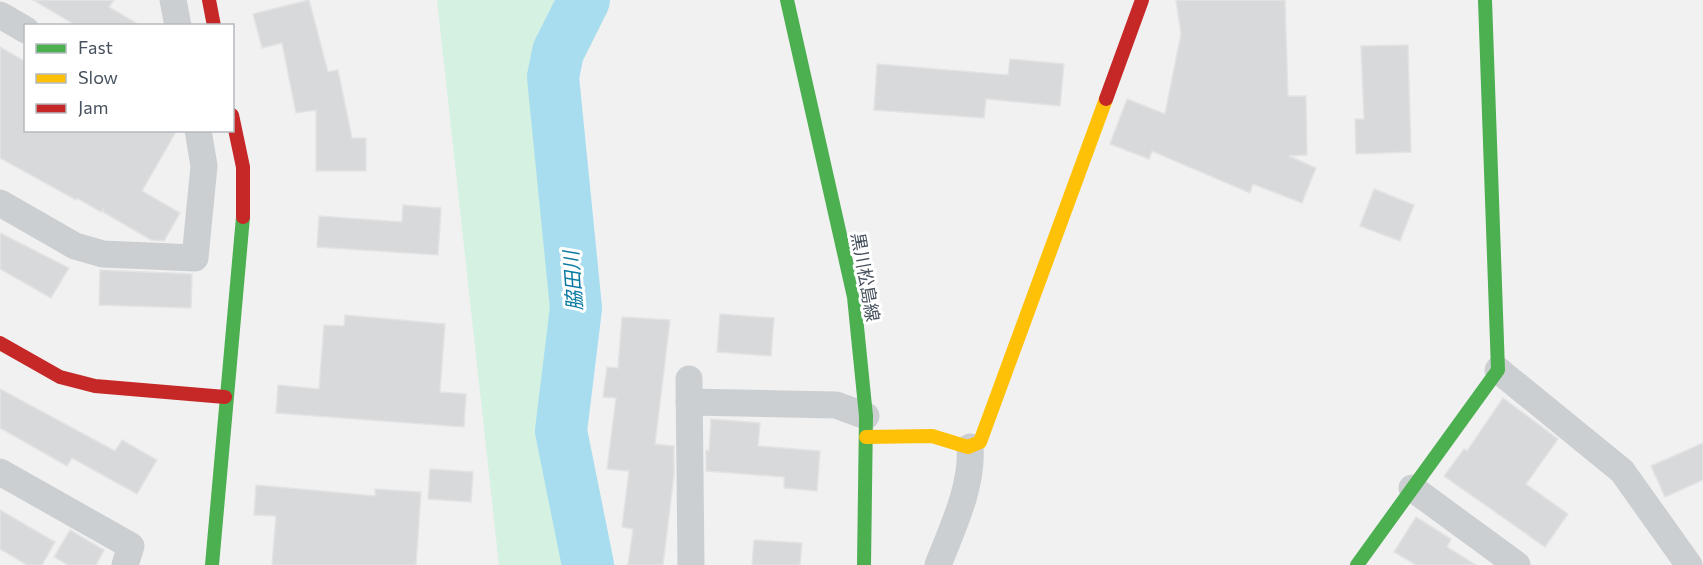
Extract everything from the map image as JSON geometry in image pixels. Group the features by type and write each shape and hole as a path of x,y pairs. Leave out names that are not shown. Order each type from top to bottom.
{"street":[{"path":"173,0 178,24"},
{"path":"209,0 214,24"},
{"name":"黒川松島線","path":"787,0 854,297 866,426 864,565"},
{"path":"691,565 689,391 836,405 866,426 944,438 970,447 978,444 984,433 1142,0"},
{"path":"1357,565 1498,370 1485,0"},
{"path":"0,15 24,29"},
{"path":"212,565 225,397 243,231 243,167 234,124"},
{"path":"0,202 75,246 103,254 195,258 204,166 198,132"},
{"path":"0,343 60,377 95,386 225,397"},
{"path":"1498,370 1622,471 1689,565"},
{"path":"938,565 954,524 971,464 970,447"},
{"path":"0,472 131,546 125,565"},
{"path":"1412,488 1517,565"}],"green space":[{"path":"437,0 570,0 544,65 586,565 499,565"}],"building":[{"path":"33,0 114,0 109,7 138,24 74,24"},
{"path":"309,0 328,72 338,70 352,138 366,138 366,171 316,171 316,110 296,113 282,43 262,48 253,14"},
{"path":"1176,0 1285,0 1288,96 1306,96 1307,155 1289,156 1316,168 1302,203 1253,184 1250,193 1152,151 1149,159 1110,144 1127,99 1165,114 1181,34"},
{"path":"1408,45 1411,152 1356,154 1355,119 1364,119 1361,46"},
{"path":"0,47 24,61 24,132 176,132 142,191 180,213 164,241 151,240 103,212 103,209 101,212 77,198 76,200 0,158"},
{"path":"1010,59 1064,64 1060,106 986,99 984,118 874,110 877,64 1008,75"},
{"path":"1374,189 1414,205 1400,241 1360,226"},
{"path":"403,205 441,208 438,255 317,247 319,216 402,222"},
{"path":"0,233 69,268 51,298 0,269"},
{"path":"100,270 192,274 191,308 99,305"},
{"path":"720,314 774,318 771,356 717,352"},
{"path":"345,315 445,324 440,392 466,394 464,427 276,413 278,385 319,389 324,325 344,326"},
{"path":"622,317 670,320 655,444 674,446 674,475 663,565 628,565 633,529 622,527 629,471 607,469 616,398 603,397 607,367 618,368"},
{"path":"0,389 115,451 122,440 157,460 137,494 72,458 67,466 0,428"},
{"path":"1503,398 1558,439 1526,484 1568,514 1545,547 1444,476 1464,449 1467,451"},
{"path":"711,419 760,423 758,446 820,451 817,491 784,488 784,477 706,471 706,450 709,451"},
{"path":"1703,443 1703,480 1665,497 1651,466"},
{"path":"430,469 473,472 471,502 428,499"},
{"path":"256,485 375,496 375,489 421,492 416,565 272,565 276,516 254,515"},
{"path":"0,510 55,542 42,565 27,565 0,549"},
{"path":"1416,517 1451,539 1447,547 1476,565 1416,565 1394,552"},
{"path":"70,530 104,550 96,565 68,565 54,557"},
{"path":"754,540 802,543 800,565 752,565"}],"waterway":[{"name":"脇田川","path":"584,0 558,52 553,77 576,308 561,431 588,565"}],"traffic: fast":[{"path":"787,0 854,297 866,416 864,565"},
{"path":"1357,565 1498,370 1485,0"},
{"path":"212,565 243,217"}],"traffic: slow":[{"path":"866,437 932,436 968,447 980,442 1106,99"}],"traffic: jam":[{"path":"209,0 214,24"},
{"path":"1106,99 1142,0"},
{"path":"234,124 243,167 243,217"},
{"path":"0,343 60,377 95,386 225,397"}]}
